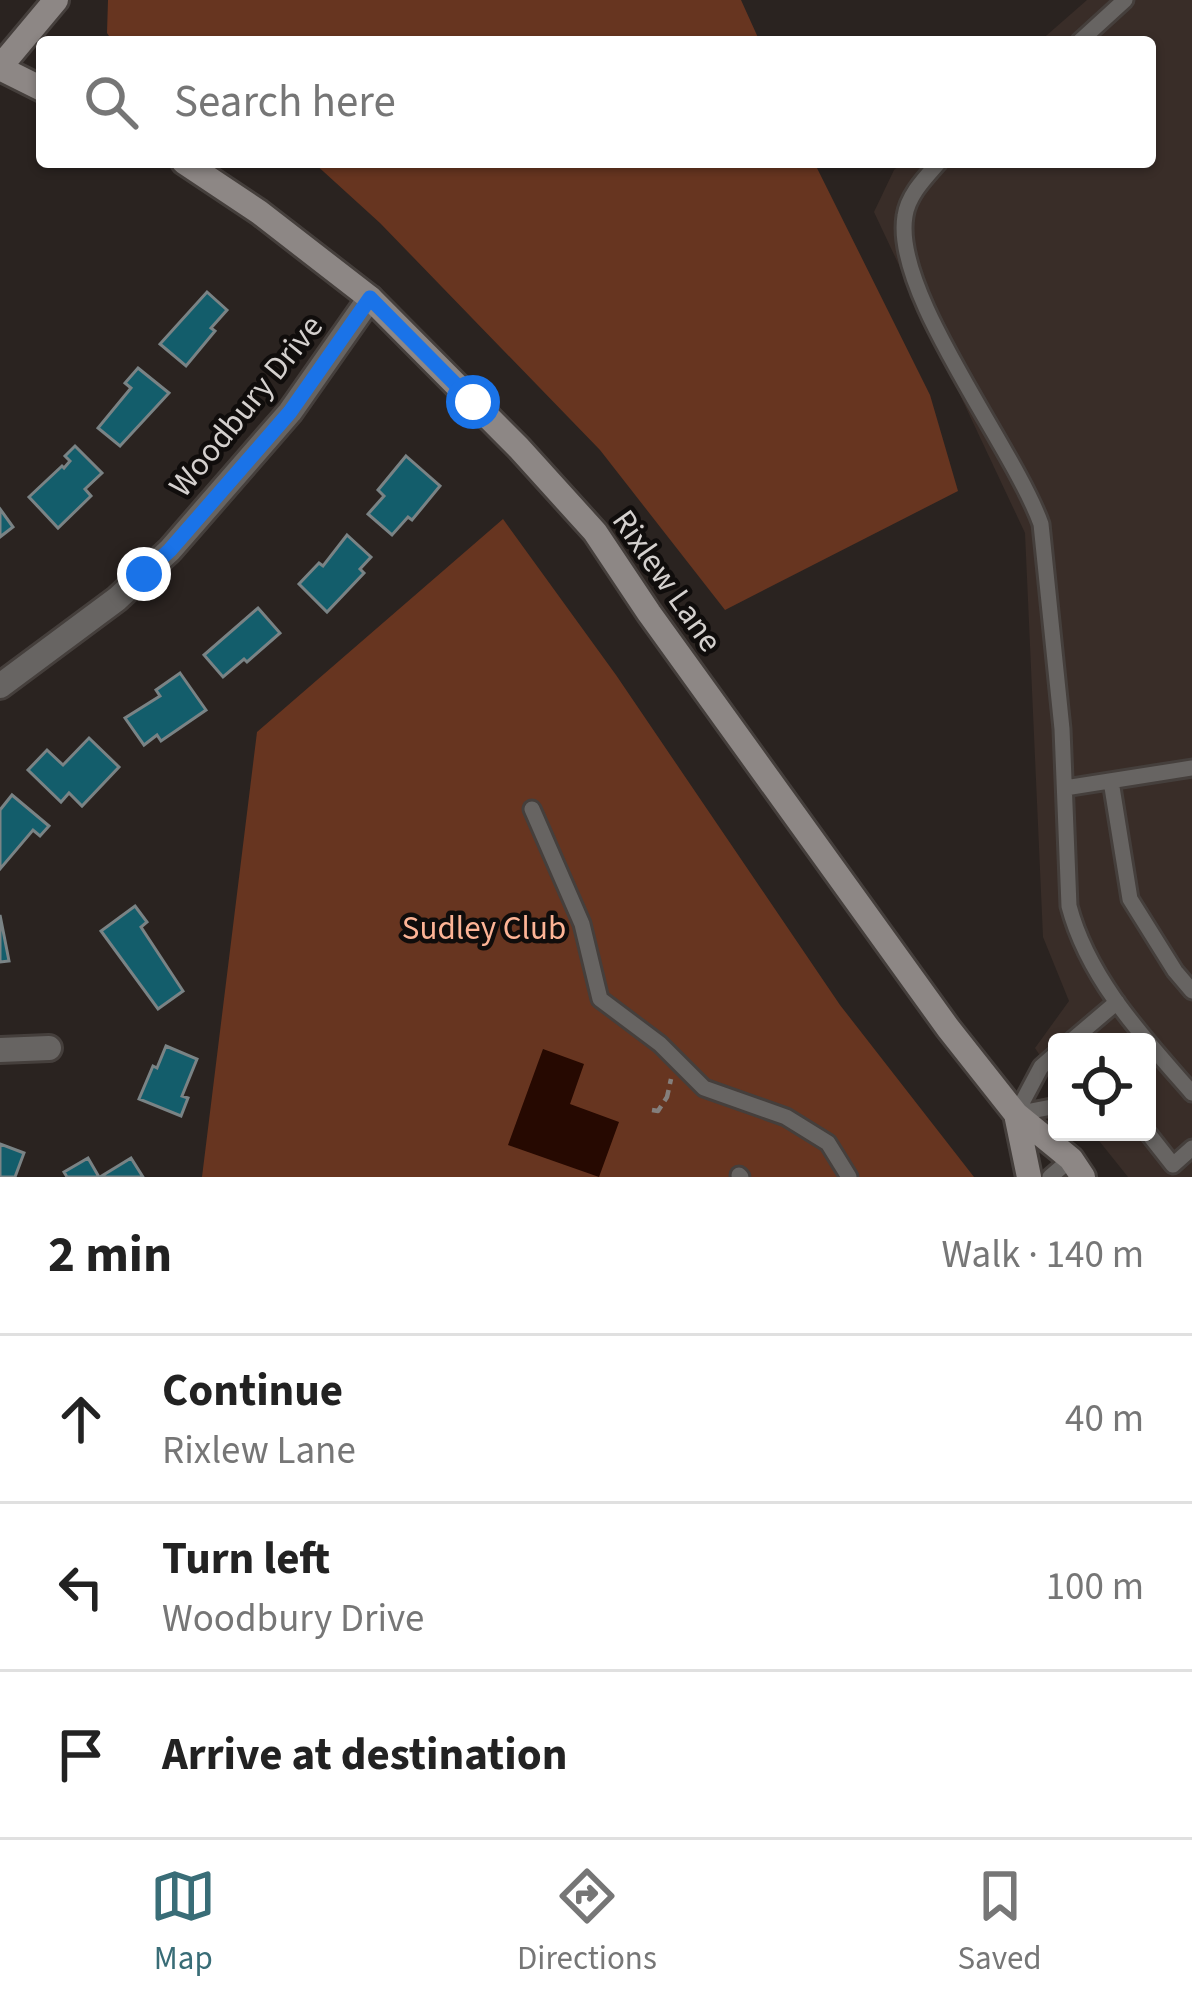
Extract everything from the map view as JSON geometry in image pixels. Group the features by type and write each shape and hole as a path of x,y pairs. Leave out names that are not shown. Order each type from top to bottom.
{"street":[{"path":"36,86 0,67 56,0"},
{"name":"Rixlew Lane","path":"193,168 259,212 370,298 595,532 948,1028 1016,1114 1077,1168"},
{"name":"Woodbury Drive","path":"0,686 117,599 170,550 290,412 370,298"},
{"path":"0,1050 49,1048"},
{"name":"Rixlew Lane","path":"1016,1114 1029,1177"}],"lane":[{"path":"1086,36 1125,0"},
{"path":"934,168 905,211 908,263 937,330 1032,497 1041,524 1057,664 1069,906 1085,951 1138,1033"},
{"path":"1064,788 1192,768"},
{"path":"1111,782 1130,899 1192,992"},
{"path":"532,809 582,924 600,999 660,1044 704,1088 786,1117 828,1143 849,1177"},
{"path":"1081,1033 1117,1002"},
{"path":"1156,1055 1192,1093"},
{"path":"1016,1114 1048,1061"},
{"path":"1016,1114 1048,1108"},
{"path":"1154,1141 1179,1171 1192,1148"},
{"path":"1051,1177 1077,1168"}],"path":[{"path":"652,1110 658,1112 669,1082"}],"shaded area":[{"path":"1087,0 1192,0 1192,1177 1128,1177 1099,1141 1156,1141 1156,1033 1048,1033 1048,1068 1035,1048 1069,1001 1043,937 1025,533 874,212 896,168 1156,168 1156,36 1046,36"},
{"path":"543,1049 584,1064 570,1104 619,1122 599,1177 508,1145"}],"green space":[{"path":"108,0 741,0 757,36 109,36"},
{"path":"320,168 817,168 930,395 958,491 725,610 600,450 380,223"},
{"name":"Sudley Club","path":"503,519 616,675 840,1005 974,1177 202,1177 257,732"}],"building":[{"path":"207,292 227,310 186,366 160,344"},
{"path":"138,368 169,393 120,446 98,428 131,388 125,383"},
{"path":"75,446 102,473 85,489 91,496 58,528 29,497 64,468 70,461 65,456"},
{"path":"406,456 440,486 412,520 408,517 392,535 368,514 384,496 378,490"},
{"path":"0,509 13,527 0,537"},
{"path":"347,535 371,557 360,569 364,573 327,612 299,584 319,563 323,566"},
{"path":"258,608 280,633 223,677 204,655"},
{"path":"180,673 206,710 161,741 157,735 144,745 125,718 160,696 156,690"},
{"path":"89,738 119,767 82,806 69,793 61,802 28,770 47,750 63,765"},
{"path":"12,795 49,826 40,836 33,830 0,869 0,810"},
{"path":"135,906 147,922 141,927 183,991 158,1009 101,931"},
{"path":"0,915 9,961 0,962"},
{"path":"166,1046 197,1059 182,1096 188,1098 181,1116 139,1099"},
{"path":"0,1144 24,1153 15,1177 0,1177"},
{"path":"88,1158 99,1177 67,1177 64,1172"},
{"path":"131,1158 143,1177 100,1177"}],"route":[{"path":"144,574 290,412 370,298 473,402"}]}
